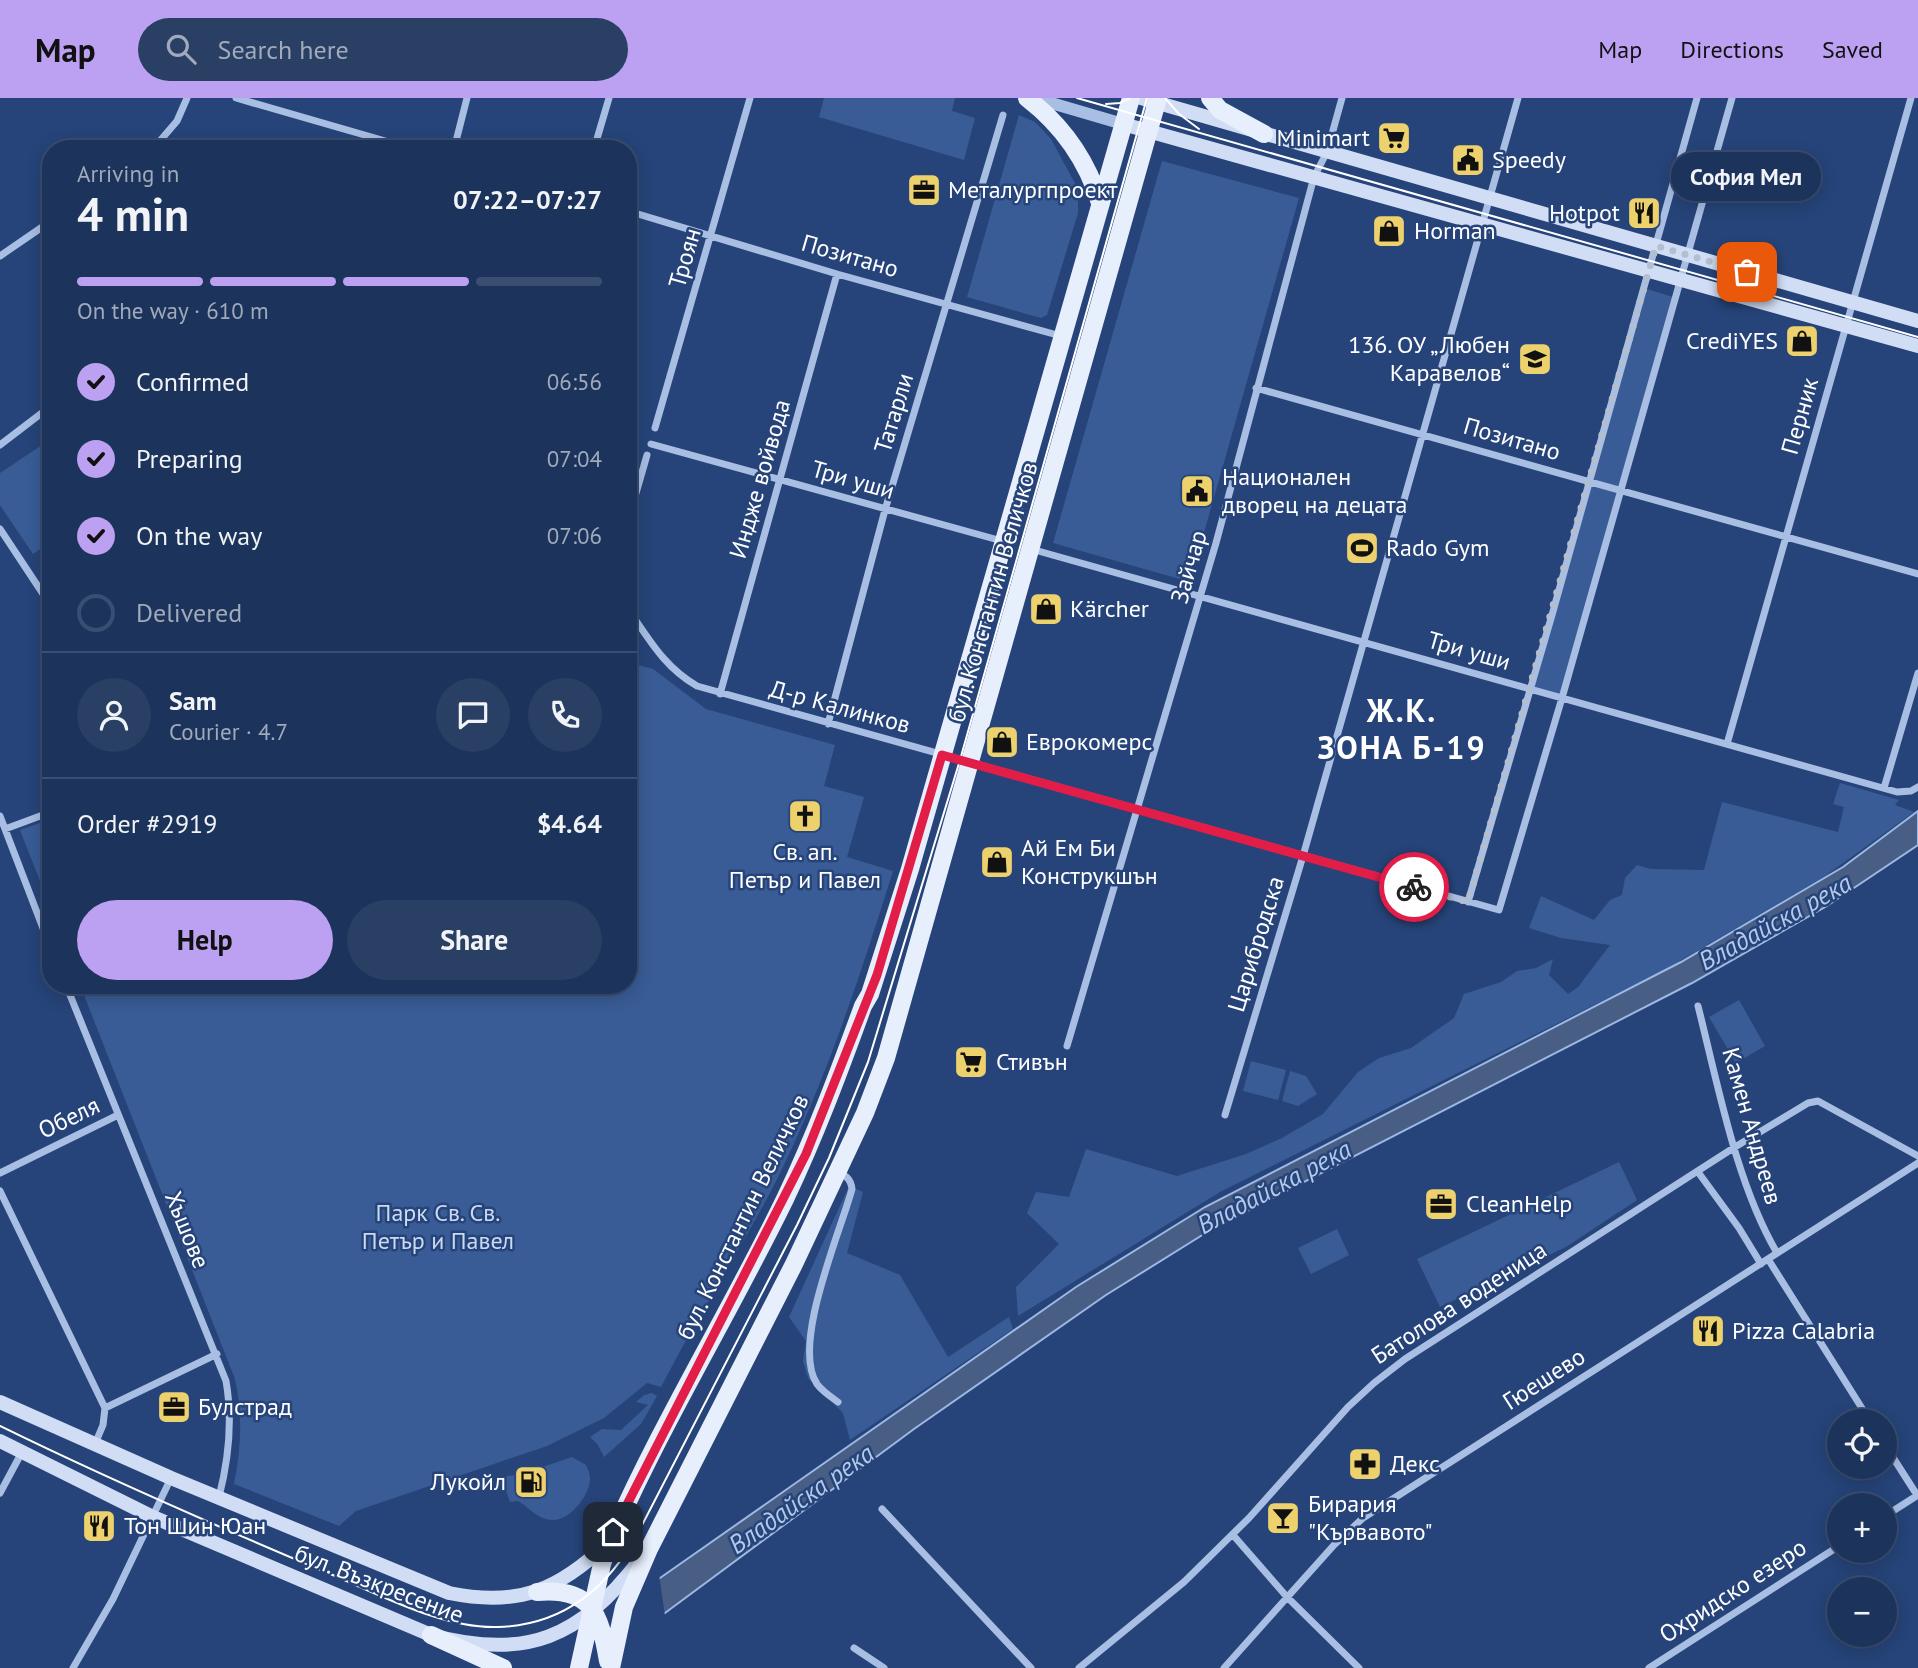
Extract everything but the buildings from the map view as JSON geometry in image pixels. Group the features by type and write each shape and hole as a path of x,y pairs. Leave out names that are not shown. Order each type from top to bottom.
{"main road":[{"path":"1027,98 1059,125 1070,140 1096,188 1100,203"},
{"name":"бул. Константин Величков","path":"579,1668 602,1564 610,1541 682,1394 784,1202 806,1154 874,981 942,755 1131,98"},
{"path":"1210,98 1220,110 1264,134"},
{"path":"1152,100 1918,321"},
{"name":"бул. Константин Величков","path":"609,1668 624,1607 649,1549 794,1264 878,1090 903,992 1149,131 1152,100"},
{"path":"1123,124 1918,346"},
{"name":"бул. Възкресение","path":"0,1402 171,1478 449,1593 494,1600 537,1592 580,1566 610,1541"},
{"name":"бул. Възкресение","path":"0,1441 153,1517 431,1635 474,1644 519,1644 572,1627 617,1588 649,1549"},
{"path":"537,1592 552,1590 584,1599 598,1619 609,1668"},
{"path":"431,1635 503,1668"}],"street":[{"path":"161,140 177,121 187,98"},
{"path":"236,98 382,140"},
{"path":"456,140 467,98"},
{"path":"597,140 609,98"},
{"name":"Троян","path":"655,428 750,98"},
{"path":"1034,98 1123,124"},
{"name":"Зайчар","path":"1068,1046 1200,596 1314,177 1327,152 1342,98"},
{"name":"Царибродска","path":"1225,1115 1303,856 1518,98"},
{"path":"1468,902 1697,98"},
{"path":"1562,698 1732,98"},
{"name":"Перник","path":"1727,744 1911,98"},
{"name":"Татарли","path":"828,724 885,510 1003,115"},
{"name":"Позитано","path":"637,214 837,274 1061,336"},
{"path":"0,256 42,227"},
{"name":"Индже войвода","path":"720,694 837,274"},
{"name":"Позитано","path":"1256,388 1918,573"},
{"path":"0,445 42,413"},
{"name":"Три уши","path":"651,444 1003,542"},
{"path":"637,490 647,455"},
{"path":"0,529 42,592"},
{"name":"Три уши","path":"1031,549 1897,792 1918,788"},
{"name":"Д-р Калинков","path":"637,622 678,675 720,694 1499,911 1562,698"},
{"path":"1884,788 1918,673"},
{"path":"0,816 42,926"},
{"path":"5,829 42,816"},
{"name":"Хъшове","path":"70,994 226,1381 230,1416 226,1466 219,1498"},
{"name":"Камен Андреев","path":"1698,1006 1735,1147 1760,1222 1777,1253"},
{"name":"Батолова воденица","path":"1079,1668 1184,1582 1233,1535 1374,1383 1405,1359 1735,1147 1808,1103 1818,1101 1918,1156"},
{"name":"Обеля","path":"0,1173 118,1115"},
{"name":"Гюешево","path":"1224,1668 1334,1545 1363,1518 1918,1163"},
{"path":"838,1172 852,1182 852,1189 813,1321 809,1351 813,1376 818,1385 838,1402"},
{"path":"1698,1172 1764,1261 1862,1409"},
{"path":"0,1191 105,1408 103,1425 94,1445"},
{"path":"105,1408 217,1354"},
{"path":"0,1493 22,1452"},
{"path":"1897,1463 1918,1495 1897,1509"},
{"path":"73,1668 113,1599 171,1478"},
{"path":"882,1509 1031,1668"},
{"path":"1233,1535 1287,1597 1359,1668"},
{"name":"Охридско езеро","path":"1648,1668 1827,1554"},
{"path":"854,1648 884,1668"}],"green space":[{"path":"824,98 955,98 952,111 975,118 964,160 819,117"},
{"path":"1019,115 1035,122 1051,139 1078,189 1078,213 1047,315 1041,318 967,297"},
{"path":"1162,161 1299,198 1190,582 1053,543"},
{"path":"1644,288 1676,298 1562,698 1530,688"},
{"path":"42,445 42,548 33,554 0,505 0,473"},
{"name":"Парк Св. Св. Петър и Павел","path":"637,665 653,669 706,709 835,745 824,786 864,797 847,857 893,871 839,1034 807,1115 770,1193 661,1387 647,1383 604,1418 547,1446 356,1511 339,1526 234,1484 240,1432 235,1379 84,994 637,994"},
{"path":"1840,783 1899,800 1895,805 1914,812 1825,876 1666,969 1220,1192 1018,1316 1016,1287 1059,1244 1027,1213 1036,1192 1069,1197 1086,1149 1177,1176 1246,1154 1282,1138 1323,1114 1358,1072 1379,1058 1411,1048 1454,1018 1464,994 1501,982 1517,971 1536,968 1553,959 1549,975 1568,994 1578,987 1610,945 1561,938 1529,928 1541,896 1594,920 1610,900 1622,895 1625,878 1637,865 1650,869 1704,870 1722,802 1838,832 1844,807 1833,804"},
{"path":"42,822 42,886 20,830"},
{"path":"1739,1000 1765,1046 1736,1063 1709,1017"},
{"path":"1251,1061 1286,1070 1278,1100 1243,1091"},
{"path":"1290,1071 1306,1076 1317,1094 1298,1106 1282,1101"},
{"path":"1619,1162 1637,1200 1566,1247 1440,1307 1417,1259"},
{"path":"849,1186 863,1192 847,1253 900,1275 948,1357 1009,1317 1013,1329 850,1440 843,1413 808,1378 803,1361 806,1341 789,1317"},
{"path":"1337,1229 1349,1255 1311,1274 1298,1248"},
{"path":"652,1393 657,1396 641,1424 604,1457 590,1437 602,1429 621,1430 648,1405 636,1402 644,1395"},
{"path":"572,1457 586,1465 590,1479 586,1494 572,1512 553,1520 538,1516 518,1501 510,1502 501,1477 522,1474"}],"water":[{"name":"Владайска река","path":"1918,811 1918,845 1827,906 1692,983 1212,1229 1106,1295 914,1429 665,1613 582,1668 527,1668 1076,1287 1205,1207 1681,962 1843,867"}],"pier":[{"path":"659,1574 665,1616 588,1668 523,1668"}],"tram line":[{"path":"1077,98 1918,337"},
{"path":"1106,104 1120,103 1130,98"},
{"path":"0,1426 241,1536 409,1608 454,1622 498,1627 522,1625 544,1619 564,1611 582,1599 614,1569 639,1531 797,1225 829,1158 868,1062 960,760 1147,98"},
{"path":"1165,98 1179,114 1199,129"}],"way so far":[{"path":"1414,887 1468,902 1656,246 1747,272"}],"place":[{"name":"Minimart","path":"1394,138"},
{"name":"Speedy","path":"1468,160"},
{"name":"Металургпроект","path":"924,190"},
{"name":"Hotpot","path":"1644,213"},
{"name":"Horman","path":"1389,231"},
{"name":"София Мел","path":"1747,272"},
{"name":"CrediYES","path":"1802,341"},
{"name":"136. ОУ „Любен Каравелов“","path":"1535,359"},
{"name":"Национален дворец на децата","path":"1197,491"},
{"name":"Rado Gym","path":"1362,548"},
{"name":"Kärcher","path":"1046,609"},
{"name":"Еврокомерс","path":"1002,742"},
{"name":"Св. ап. Петър и Павел","path":"805,816"},
{"name":"Ай Ем Би Конструкшън","path":"997,862"},
{"name":"Стивън","path":"971,1062"},
{"name":"CleanHelp","path":"1441,1204"},
{"name":"Pizza Calabria","path":"1708,1331"},
{"name":"Булстрад","path":"174,1407"},
{"name":"Декс","path":"1365,1464"},
{"name":"Лукойл","path":"531,1482"},
{"name":"Бирария \"Кървавото\"","path":"1283,1518"},
{"name":"Тон Шин Юан","path":"99,1526"}],"district":[{"name":"Ж.К. ЗОНА Б-19","path":"1402,730"}],"route":[{"path":"613,1532 682,1394 784,1202 806,1154 877,975 942,755 1414,887"}]}
